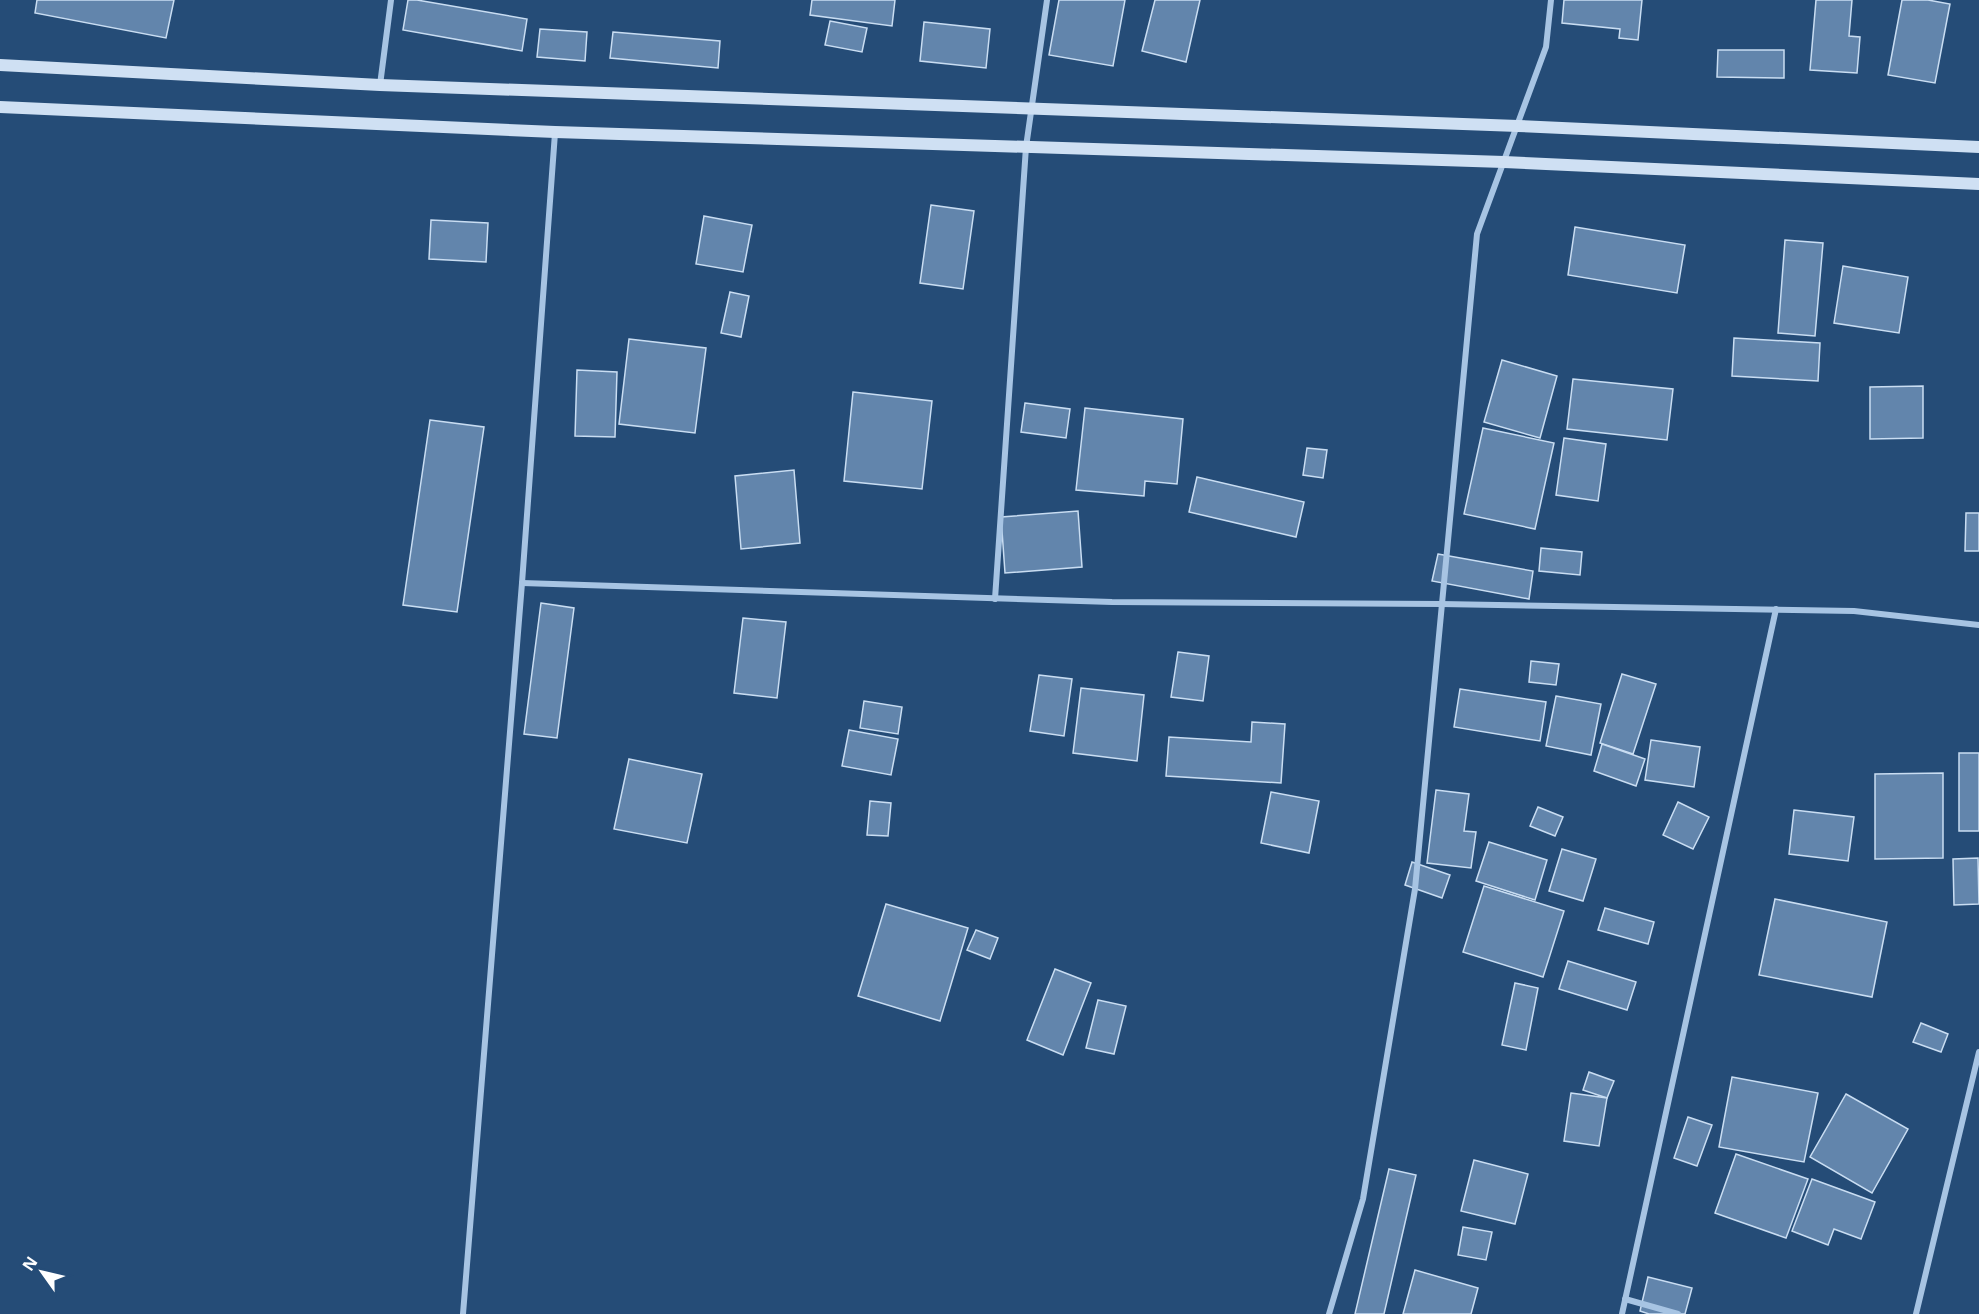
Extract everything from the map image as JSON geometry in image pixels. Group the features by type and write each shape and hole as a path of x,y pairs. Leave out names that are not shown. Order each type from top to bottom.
{"main road":[{"path":"0,65 380,85 1518,126 1979,147"},
{"path":"0,107 555,132 1504,162 1979,184"}],"street":[{"path":"380,85 390,0"},
{"path":"995,599 1026,147 1047,0"},
{"path":"1329,1314 1362,1199 1416,889 1477,234 1546,48 1551,0"},
{"path":"463,1314 522,583 555,132"},
{"path":"522,583 1123,602 1441,604 1854,611 1979,624"},
{"path":"1622,1314 1776,609"},
{"path":"1916,1314 1979,1052"},
{"path":"1625,1299 1678,1314"}],"building":[{"path":"37,0 174,0 166,38 35,13"},
{"path":"408,0 527,19 522,51 403,30"},
{"path":"812,0 895,0 892,26 810,15"},
{"path":"1059,0 1125,0 1113,66 1049,55"},
{"path":"1155,0 1200,0 1186,62 1142,51"},
{"path":"1564,0 1642,0 1638,40 1619,38 1620,29 1562,23"},
{"path":"1816,0 1852,0 1849,36 1860,37 1857,73 1810,70"},
{"path":"1902,0 1928,0 1950,4 1935,83 1888,75"},
{"path":"830,21 867,28 862,52 825,45"},
{"path":"924,22 990,29 986,68 920,61"},
{"path":"540,29 587,32 585,61 537,57"},
{"path":"613,32 720,41 718,68 610,58"},
{"path":"1718,50 1784,50 1784,78 1717,77"},
{"path":"931,205 974,211 963,289 920,283"},
{"path":"704,216 752,225 743,272 696,264"},
{"path":"431,220 488,223 486,262 429,259"},
{"path":"1575,227 1685,245 1677,293 1568,275"},
{"path":"1785,240 1823,243 1815,336 1778,333"},
{"path":"1843,266 1908,277 1899,333 1834,323"},
{"path":"730,292 749,296 741,337 721,333"},
{"path":"1734,338 1820,343 1818,381 1732,376"},
{"path":"629,339 706,348 695,433 619,424"},
{"path":"1502,360 1557,376 1540,438 1484,422"},
{"path":"577,370 617,372 615,437 575,436"},
{"path":"1573,379 1673,389 1667,440 1567,429"},
{"path":"1923,386 1923,438 1870,439 1870,387"},
{"path":"853,392 932,401 922,489 844,481"},
{"path":"1025,403 1070,409 1066,438 1021,432"},
{"path":"1085,408 1183,419 1177,484 1145,481 1144,496 1076,490"},
{"path":"430,420 484,427 457,612 403,605"},
{"path":"1483,428 1554,443 1535,529 1464,514"},
{"path":"1564,438 1606,444 1598,501 1556,495"},
{"path":"1307,448 1327,450 1323,478 1303,475"},
{"path":"794,470 800,543 741,549 735,476"},
{"path":"1197,477 1304,502 1296,537 1189,512"},
{"path":"1078,511 1082,567 1005,573 1001,517"},
{"path":"1966,513 1979,513 1979,551 1965,551"},
{"path":"1541,548 1582,552 1580,575 1539,571"},
{"path":"1438,554 1533,571 1529,599 1432,581"},
{"path":"541,603 574,608 557,738 524,734"},
{"path":"743,618 786,622 777,698 734,693"},
{"path":"1178,652 1209,656 1203,701 1171,697"},
{"path":"1531,661 1559,664 1556,685 1529,682"},
{"path":"1622,674 1656,684 1633,754 1600,743"},
{"path":"1039,675 1072,679 1064,736 1030,731"},
{"path":"1081,688 1144,695 1137,761 1073,753"},
{"path":"1460,689 1546,702 1540,741 1454,727"},
{"path":"1556,696 1601,704 1591,755 1546,746"},
{"path":"864,701 902,707 898,734 860,728"},
{"path":"1252,722 1285,724 1281,783 1166,776 1169,737 1251,742"},
{"path":"849,730 898,739 891,775 842,766"},
{"path":"1651,740 1700,747 1694,787 1645,780"},
{"path":"1602,744 1645,759 1636,786 1594,771"},
{"path":"1959,753 1979,753 1979,831 1959,831"},
{"path":"629,759 702,774 687,843 614,829"},
{"path":"1943,773 1943,858 1875,859 1875,774"},
{"path":"1436,790 1469,794 1464,831 1476,832 1471,868 1427,863"},
{"path":"1271,792 1319,801 1309,853 1261,843"},
{"path":"870,801 891,803 888,836 867,835"},
{"path":"1678,802 1709,817 1693,849 1663,835"},
{"path":"1538,807 1563,817 1555,836 1530,826"},
{"path":"1794,810 1854,817 1848,861 1789,854"},
{"path":"1489,842 1547,860 1535,900 1476,881"},
{"path":"1562,849 1596,859 1583,901 1549,891"},
{"path":"1978,858 1979,904 1954,905 1953,859"},
{"path":"1412,862 1450,875 1442,898 1405,885"},
{"path":"1484,886 1564,911 1543,977 1463,952"},
{"path":"1775,899 1887,922 1872,997 1759,975"},
{"path":"886,904 968,928 940,1021 858,996"},
{"path":"1605,908 1654,922 1648,944 1598,930"},
{"path":"976,930 998,938 990,959 967,950"},
{"path":"1568,961 1636,982 1627,1010 1559,989"},
{"path":"1055,969 1091,983 1063,1055 1027,1040"},
{"path":"1515,983 1538,988 1526,1050 1502,1045"},
{"path":"1098,1000 1126,1006 1114,1054 1086,1048"},
{"path":"1921,1023 1948,1034 1941,1052 1913,1042"},
{"path":"1589,1072 1614,1081 1607,1098 1583,1090"},
{"path":"1732,1077 1818,1093 1804,1162 1719,1147"},
{"path":"1571,1093 1607,1098 1599,1146 1564,1141"},
{"path":"1846,1094 1908,1129 1872,1193 1810,1157"},
{"path":"1688,1117 1712,1125 1697,1166 1674,1158"},
{"path":"1736,1154 1808,1179 1786,1238 1715,1213"},
{"path":"1474,1160 1528,1174 1515,1224 1461,1211"},
{"path":"1389,1169 1416,1175 1384,1314 1355,1314"},
{"path":"1812,1179 1875,1202 1861,1239 1834,1229 1828,1245 1792,1231"},
{"path":"1463,1227 1492,1232 1486,1260 1458,1255"},
{"path":"1415,1270 1478,1288 1471,1314 1403,1314"},
{"path":"1648,1277 1692,1288 1685,1314 1649,1314 1640,1311"}]}
